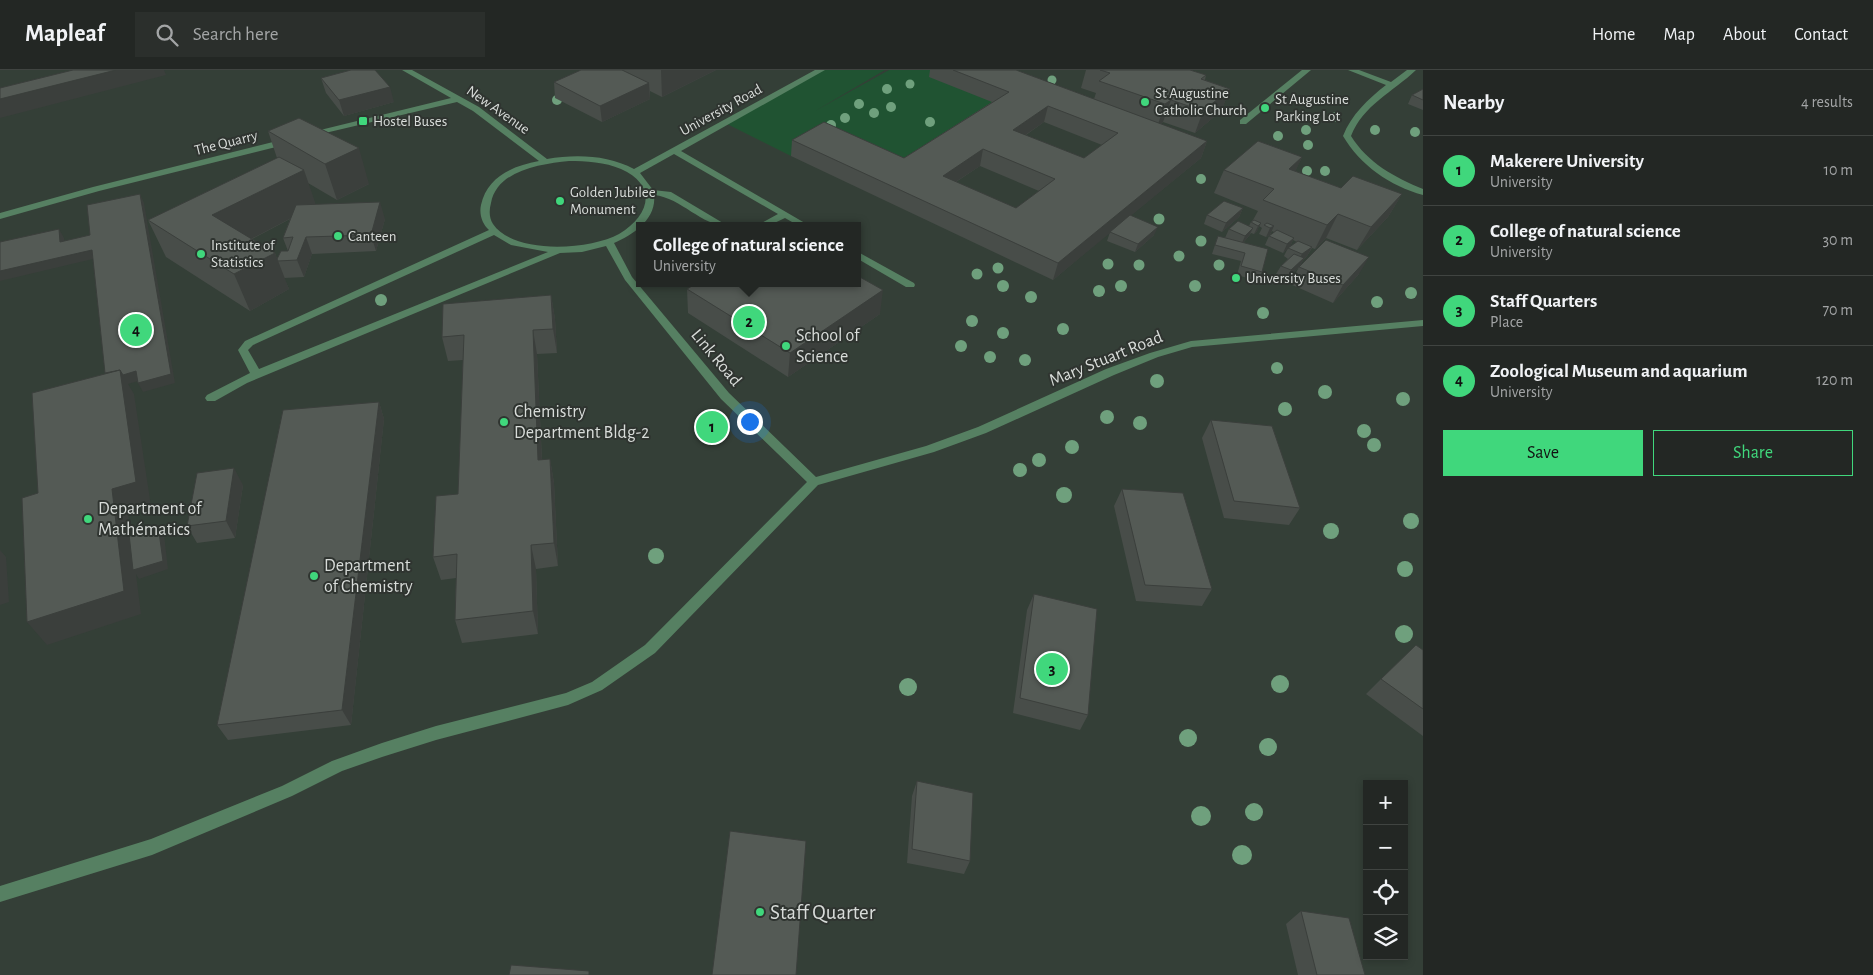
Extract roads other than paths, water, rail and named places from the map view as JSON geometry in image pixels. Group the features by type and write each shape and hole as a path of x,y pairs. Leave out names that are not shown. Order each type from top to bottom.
{"lane":[{"name":"New Avenue","path":"406,70 459,99 495,123 545,161"},
{"name":"University Road","path":"634,173 820,70"},
{"path":"1243,122 1307,70"},
{"path":"1352,70 1390,84"},
{"path":"1412,70 1390,84 1356,120 1348,130 1347,136 1352,147 1371,166 1397,181 1423,192"},
{"name":"The Quarry","path":"0,216 96,189 459,99"},
{"path":"675,151 799,222"},
{"path":"636,226 631,231 608,242 584,248 558,251 526,246 511,241 495,232 485,218 484,204 490,190 503,178 522,168 545,161 569,158 594,160 616,164 634,173 647,186 652,201 646,216 640,222"},
{"path":"649,192 668,194 717,222"},
{"path":"768,222 785,214"},
{"path":"257,375 244,354 243,350 248,344 495,232"},
{"name":"Link Road","path":"608,242 628,278 725,396 814,482"},
{"path":"211,398 234,384 558,251"},
{"path":"861,257 910,285"},
{"name":"Mary Stuart Road","path":"814,482 930,449 982,430 1110,372 1154,355 1191,344 1423,323"},
{"path":"0,894 152,847 287,791 337,766 382,750 436,733 568,700 597,686 650,649 814,482"}],"place":[{"name":"St Augustine Catholic Church","path":"1145,102"},
{"name":"St Augustine Parking Lot","path":"1265,108"},
{"name":"Hostel Buses","path":"363,121"},
{"name":"Golden Jubilee Monument","path":"560,201"},
{"name":"Canteen","path":"338,236"},
{"name":"Institute of Statistics","path":"201,254"},
{"name":"University Buses","path":"1236,278"},
{"name":"College of natural science","path":"749,322"},
{"name":"Zoological Museum and aquarium","path":"136,330"},
{"name":"School of Science","path":"786,346"},
{"name":"Chemistry Department Bldg-2","path":"504,422"},
{"name":"Makerere University","path":"712,427"},
{"name":"Department of Mathématics","path":"88,519"},
{"name":"Department of Chemistry","path":"314,576"},
{"name":"Staff Quarters","path":"1052,669"},
{"name":"Staff Quarter","path":"760,912"}]}
